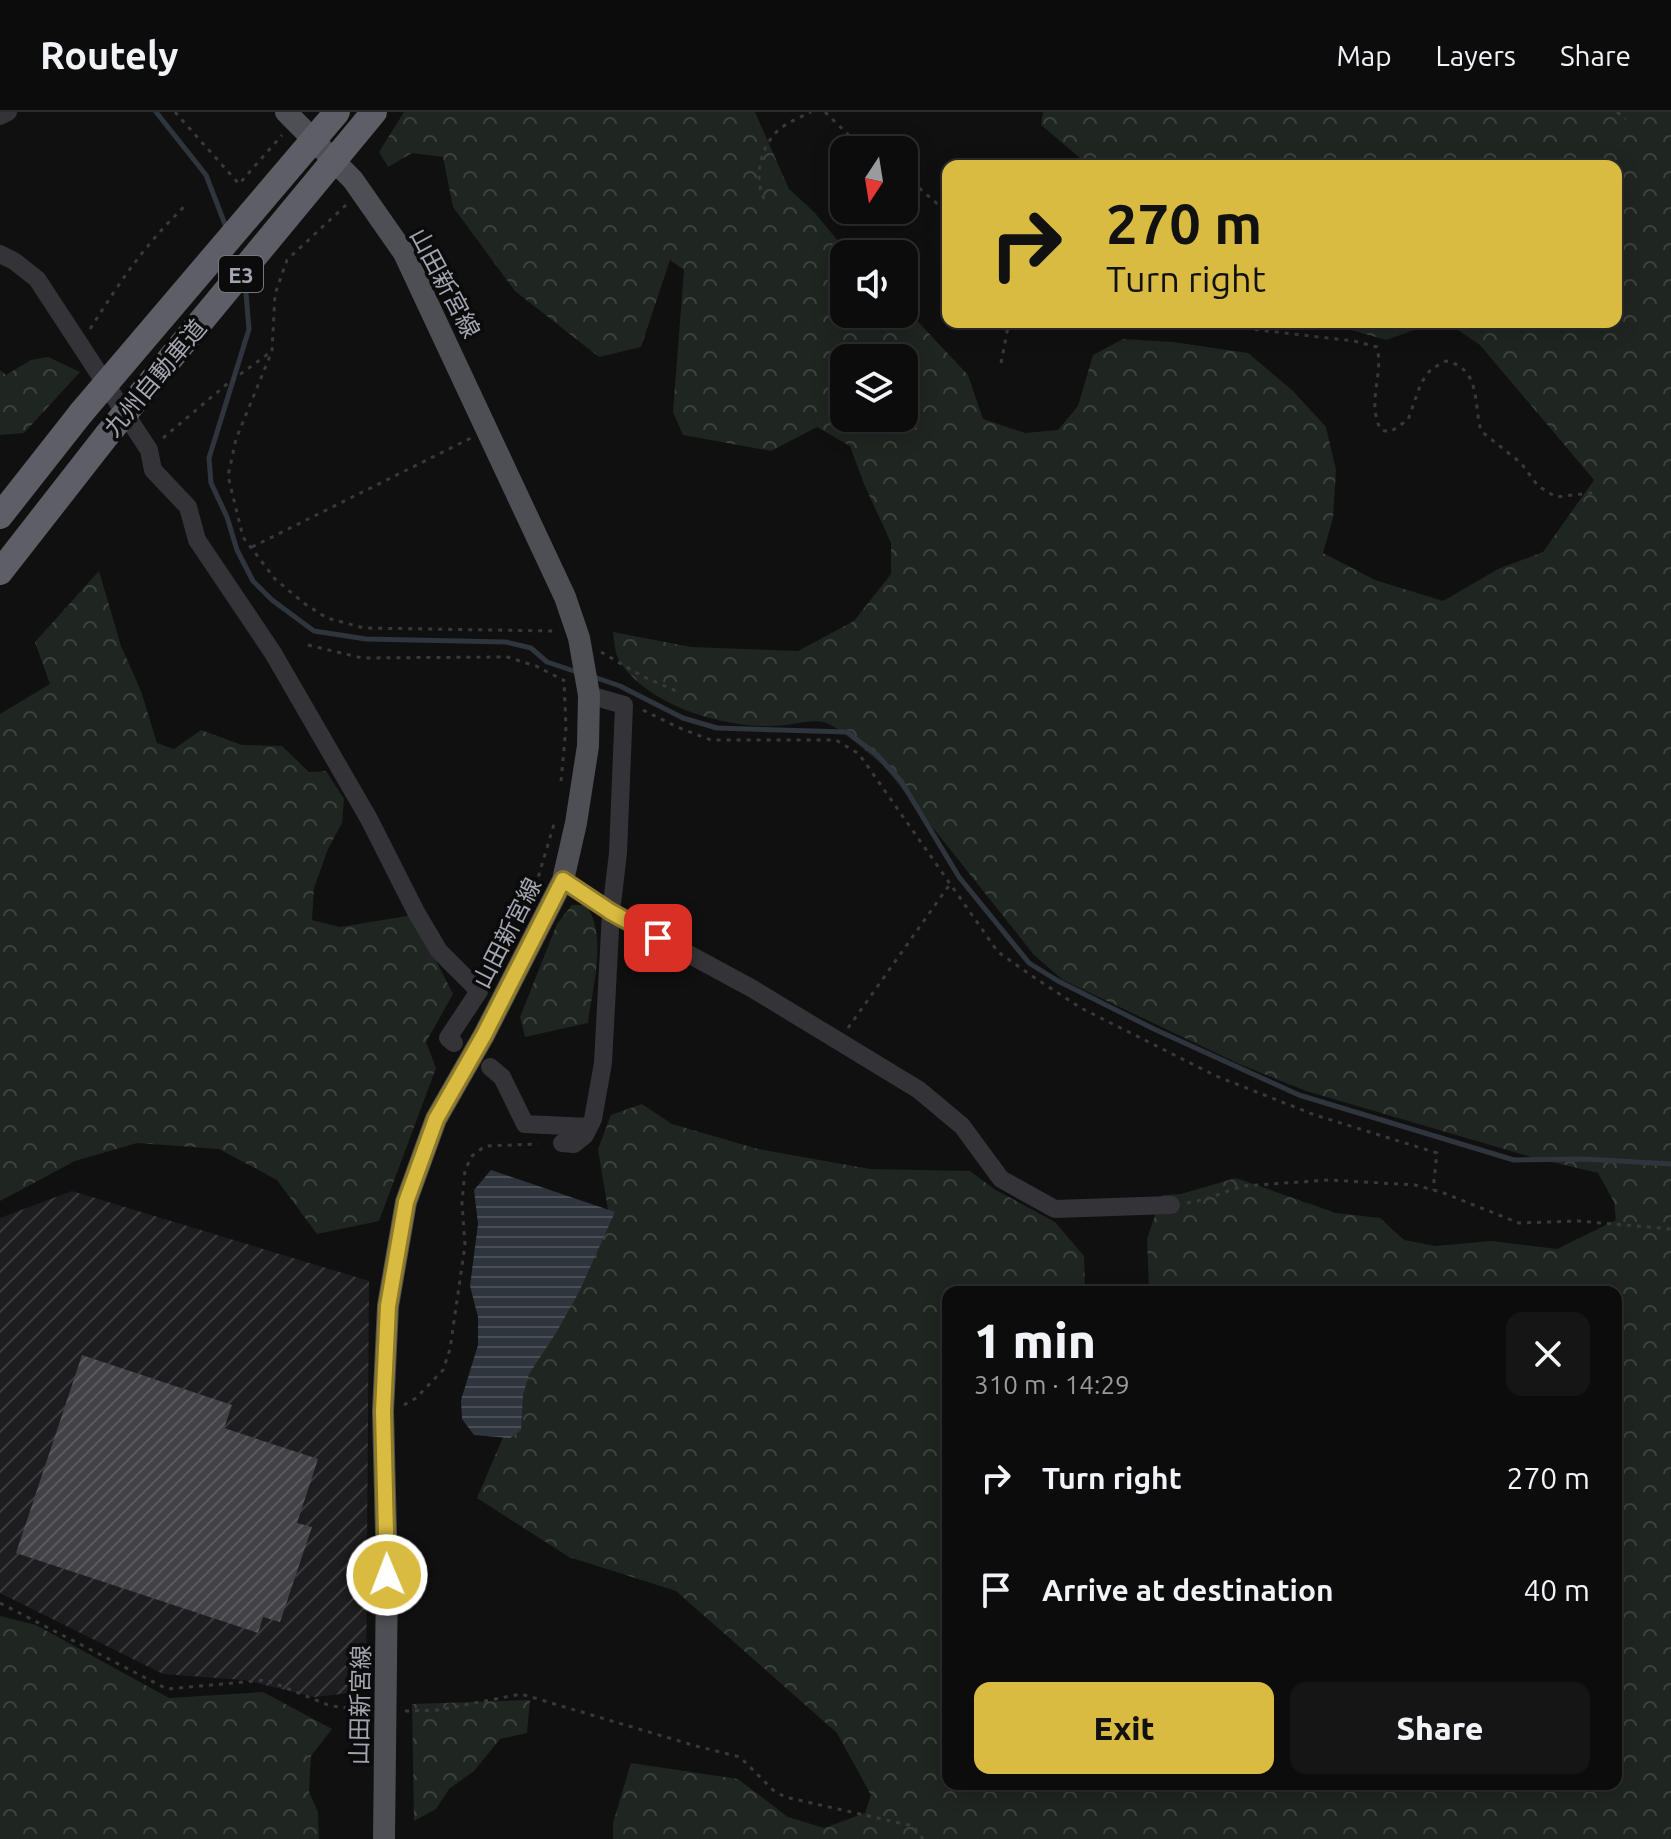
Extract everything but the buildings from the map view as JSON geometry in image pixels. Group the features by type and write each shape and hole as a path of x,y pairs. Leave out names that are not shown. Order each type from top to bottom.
{"highway":[{"name":"九州自動車道","path":"0,516 81,413 337,112"},
{"name":"九州自動車道","path":"0,572 107,435 374,112"}],"main road":[{"name":"山田新宮線","path":"290,116 338,164 404,253 565,597 579,638 589,695 588,746 563,880 491,1022 436,1119 406,1202 388,1306 383,1411 387,1575 384,1839"}],"street":[{"path":"0,116 8,112"},
{"path":"0,254 37,279 149,450 153,470 188,507 197,540 273,653 369,819 439,951 479,991 448,1038 454,1043"},
{"path":"562,1143 574,1144 585,1135 593,1119 603,1063 611,912 618,853 624,705 589,695"},
{"path":"563,880 611,912 753,989 919,1090 962,1126 1001,1179 1055,1209 1171,1205"},
{"path":"490,1067 502,1077 525,1124 589,1127"}],"path":[{"path":"175,112 239,184 290,116"},
{"path":"764,199 759,188 759,173 765,147 785,125 811,112"},
{"path":"825,112 850,136"},
{"path":"1617,112 1626,119"},
{"path":"918,187 942,208"},
{"path":"361,192 287,260 275,294 272,351 236,439 228,476 243,537 275,579 327,618 364,628 555,631 579,638 642,676 676,691"},
{"path":"79,346 131,263 157,232 188,203"},
{"path":"1001,363 1008,328"},
{"path":"1241,328 1354,341 1377,347 1381,361 1374,395 1374,418 1381,430 1390,432 1408,420 1421,383 1431,369 1446,361 1462,365 1471,376 1481,431 1521,463 1538,486 1556,497 1598,492"},
{"path":"149,450 227,384 272,351"},
{"path":"251,547 488,429"},
{"path":"308,645 362,658 507,657 536,666 589,695"},
{"path":"560,784 566,727 564,681"},
{"path":"624,705 638,707 711,740 836,740 859,754 998,952 1081,1008 1216,1076 1315,1115 1437,1153 1433,1190"},
{"path":"479,991 535,888 556,815"},
{"path":"838,1041 950,883"},
{"path":"383,1411 400,1407 416,1398 443,1370 465,1245 462,1203 465,1170 472,1156 485,1146 562,1143"},
{"path":"1171,1205 1206,1199 1242,1186 1329,1180 1415,1185 1519,1223 1578,1221 1671,1229"},
{"path":"0,1603 167,1689 266,1680 331,1706 384,1712 439,1710 521,1694 740,1757 773,1790 785,1797 913,1826 923,1839"}],"shaded area":[{"path":"491,1170 615,1212 579,1292 529,1374 523,1395 521,1430 510,1438 474,1435 462,1419 461,1400 478,1345 478,1317 470,1286 478,1224 474,1190"},
{"path":"72,1191 369,1281 366,1691 315,1697 244,1680 163,1674 0,1593 0,1218"}],"green space":[{"path":"404,112 755,112 789,189 837,240 830,240 830,328 918,328 918,322 968,375 983,419 1025,433 1058,430 1078,406 1093,355 1123,339 1173,342 1248,353 1293,391 1326,427 1336,470 1333,518 1323,553 1375,580 1443,601 1498,569 1543,552 1594,480 1480,345 1455,328 1622,328 1622,160 1082,160 1041,125 1043,112 1671,112 1671,1839 613,1839 613,1823 631,1763 738,1779 788,1817 824,1828 865,1813 871,1795 837,1733 676,1591 569,1557 477,1498 510,1421 530,1327 572,1288 610,1223 598,1149 611,1115 642,1104 672,1124 758,1149 870,1169 970,1171 994,1189 1055,1222 1084,1256 1085,1286 942,1286 942,1790 1622,1790 1622,1286 1149,1286 1147,1239 1162,1195 1181,1194 1236,1178 1336,1213 1380,1218 1404,1240 1435,1246 1491,1241 1557,1249 1616,1220 1614,1202 1598,1173 1531,1157 1306,1091 1237,1063 1063,980 1034,955 883,765 845,734 818,721 779,726 732,723 689,711 649,691 618,659 613,632 691,647 798,651 854,621 891,574 891,543 850,446 817,427 771,451 683,435 673,412 684,270 670,260 641,347 599,357 515,291 453,207 443,157 412,153 388,167 379,152"},
{"path":"1344,328 1420,328 1386,340"},
{"path":"48,357 80,372 24,433 0,435 0,370 6,375 31,360"},
{"path":"99,571 121,646 141,691 157,743 174,749 201,730 242,745 282,746 309,772 326,771 344,799 342,823 328,849 314,888 312,920 340,927 413,915 453,994 426,1042 436,1068 379,1221 317,1234 277,1180 219,1149 137,1143 75,1161 0,1201 0,714 50,684 35,642"},
{"path":"572,905 586,905 596,932 597,962 588,1023 525,1037 520,1017 557,924"},
{"path":"0,1616 36,1625 169,1698 263,1692 332,1729 311,1756 309,1792 318,1812 319,1839 0,1839"},
{"path":"530,1700 527,1733 500,1739 474,1771 449,1789 436,1809 414,1821 412,1704"}],"waterway":[{"path":"156,112 206,175 226,227"},
{"path":"245,281 249,329 209,458 211,483 227,517 237,550 253,581 272,600 314,631 366,639 506,642 531,648 547,662 577,672"},
{"path":"594,677 620,686 683,718 717,728 847,732 877,755 901,781 959,877 1029,963 1154,1029 1299,1095 1514,1160 1584,1159 1671,1164"}],"route":[{"path":"387,1575 383,1411 388,1306 406,1202 436,1119 484,1035 563,880 658,938"}]}
